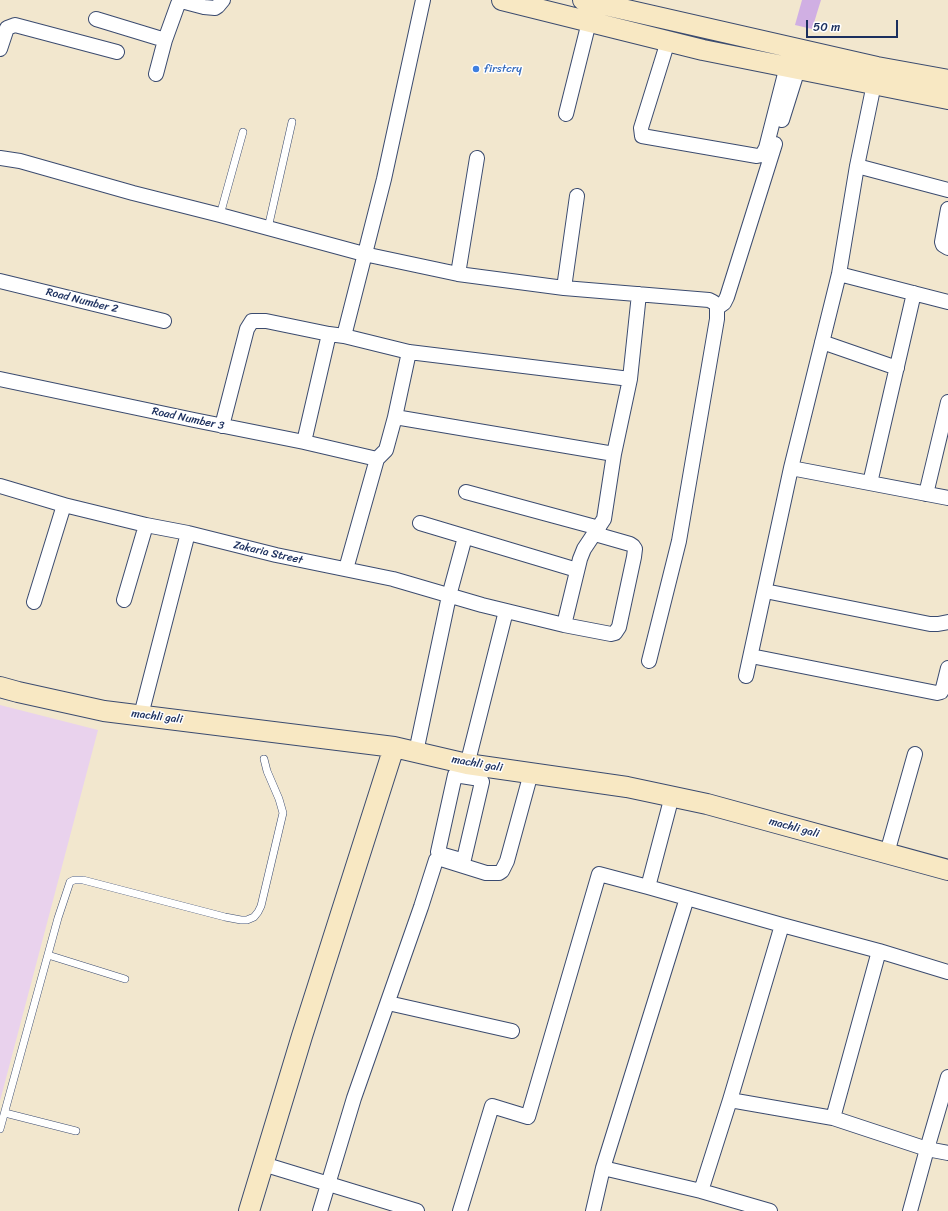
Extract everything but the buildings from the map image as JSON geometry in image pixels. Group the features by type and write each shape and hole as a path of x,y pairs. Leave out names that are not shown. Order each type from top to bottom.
{"street":[{"path":"156,74 165,40 178,4 185,2 215,8 222,0"},
{"path":"344,336 384,179 423,0"},
{"path":"502,0 703,50 948,99"},
{"path":"583,0 877,67 948,80"},
{"path":"96,19 165,40"},
{"path":"566,114 589,22"},
{"path":"0,49 7,28 15,25 116,52"},
{"path":"668,41 641,128 642,136 757,156 762,155 766,148 792,68"},
{"path":"717,308 724,303 727,297 792,68"},
{"path":"746,676 792,468 839,274 857,166 874,84"},
{"path":"0,158 20,161 133,193 364,254 458,274 564,288 709,300 716,304 717,319 679,540 648,661"},
{"path":"458,274 477,158"},
{"path":"857,166 948,190"},
{"path":"564,288 577,196"},
{"path":"948,208 942,242 942,245 948,248"},
{"path":"839,274 948,302"},
{"name":"Road Number 2","path":"0,281 164,321"},
{"path":"870,483 914,293"},
{"path":"564,625 580,559 584,550 597,531 605,514 614,454 630,379 639,294"},
{"path":"222,426 247,329 252,322 266,321 344,336 409,352 630,379"},
{"path":"304,442 329,334"},
{"path":"822,342 897,368"},
{"path":"346,569 376,459 386,450 395,417 409,352"},
{"name":"Road Number 3","path":"0,379 304,442 376,459"},
{"path":"926,494 948,402"},
{"path":"395,417 614,454"},
{"path":"792,468 948,498"},
{"name":"Zakaria Street","path":"0,486 64,505 146,525 188,533 276,556 393,579 506,611 564,625 611,634 615,633 619,627 635,549 630,544 597,531"},
{"path":"466,492 597,531"},
{"path":"34,602 64,505"},
{"path":"420,523 577,570"},
{"path":"124,600 146,525"},
{"path":"141,715 188,533"},
{"path":"416,752 449,596 465,537"},
{"path":"765,591 930,624 948,622"},
{"path":"506,611 465,770 455,775 438,852 444,858 486,872 499,873 502,871 507,861 531,773"},
{"path":"751,656 937,694 944,688 948,668"},
{"name":"machli gali","path":"0,687 104,711 394,747 416,752 465,770 531,773 627,787 707,804 948,870"},
{"path":"249,1211 394,747"},
{"path":"886,853 915,754"},
{"path":"320,1211 354,1098 436,860 438,858 464,859 482,782 480,779 465,770"},
{"path":"648,887 672,796"},
{"path":"460,1211 492,1106 528,1117 599,874 879,951 948,972"},
{"path":"592,1211 603,1168 688,898"},
{"path":"702,1191 782,925"},
{"path":"834,1118 879,951"},
{"path":"388,1003 512,1031"},
{"path":"910,1211 948,1078"},
{"path":"730,1100 834,1118 927,1149 948,1152"},
{"path":"263,1164 417,1211"},
{"path":"603,1168 702,1191 770,1211"}],"lane":[{"path":"268,228 292,122"},
{"path":"220,215 243,132"},
{"path":"0,1129 58,918 70,882 74,880 83,880 225,917 247,920 254,917 261,906 283,813 264,759"},
{"path":"48,955 125,979"},
{"path":"5,1113 76,1131"}],"shaded area":[{"path":"0,705 98,730 0,1101"}],"place":[{"name":"firstcry","path":"476,69"}]}
